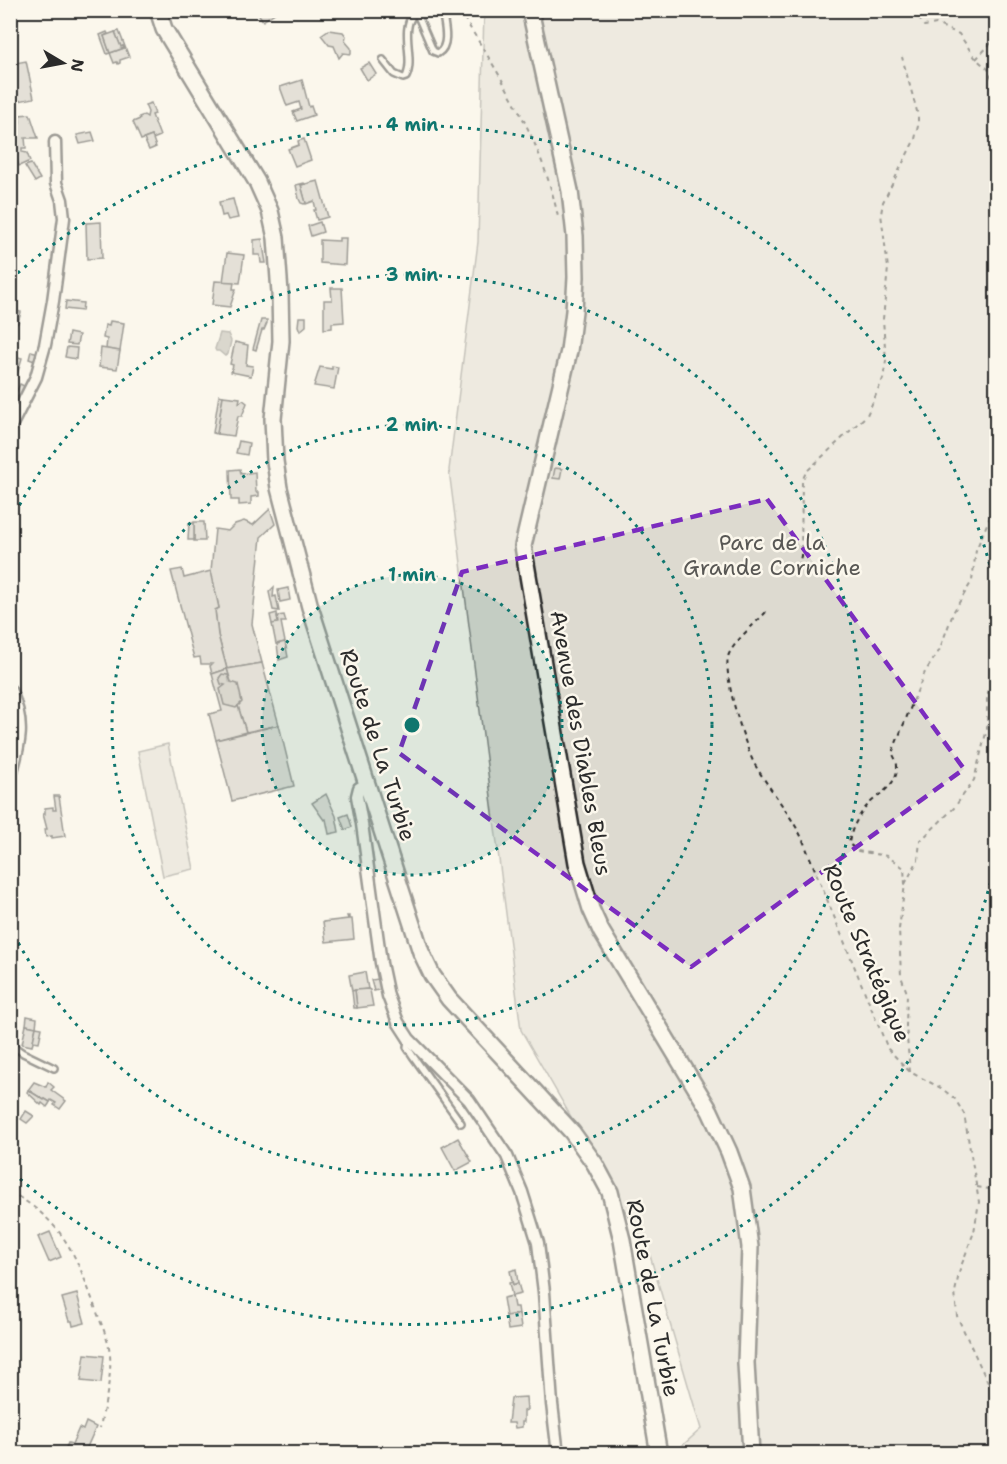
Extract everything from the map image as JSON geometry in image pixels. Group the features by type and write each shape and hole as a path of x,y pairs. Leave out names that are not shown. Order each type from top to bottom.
{"main road":[{"name":"Route de La Turbie","path":"158,10 164,29 257,182 270,210 276,238 280,293 281,341 273,419 279,488 310,607 421,952 432,975 449,999 572,1132 595,1164 610,1192 622,1240 659,1454"},
{"name":"Avenue des Diables Bleus","path":"530,10 570,191 575,236 576,277 569,351 523,546 577,863 591,909 601,931 710,1111 729,1152 742,1188 750,1247 746,1363 751,1454"}],"street":[{"path":"10,428 36,377 53,301 64,218 62,200 56,183 55,142"},
{"path":"10,690 18,707 21,731 10,778"},
{"path":"367,784 359,788 357,796 381,963 388,996 398,1022 409,1039 469,1100 507,1156 522,1192 538,1243 558,1454"}],"lane":[{"path":"383,60 394,74 406,77 409,66 408,22 413,15 418,16 422,21 433,51 438,53 443,51 446,44 442,10"},
{"path":"409,1039 407,1047 461,1123"},
{"path":"10,1044 54,1068"}],"path":[{"path":"459,10 520,109 551,185 559,223"},
{"path":"914,10 924,26 936,24 958,34 976,59 988,69 996,87"},
{"path":"976,59 996,38"},
{"path":"798,567 801,556 802,481 806,472 867,415 883,379 886,361 883,319 888,268 881,214 883,202 915,139 918,126 918,115 902,57"},
{"path":"910,1072 906,1026 907,993 901,976 899,929 905,884 904,868 888,856 858,851 849,844 850,834 866,807 887,790 893,780 897,766 892,753 925,672 939,651 954,611 972,581 976,550 996,502"},
{"name":"Route Stratégique","path":"766,612 735,645 729,655 728,679 741,730 754,763 791,816 802,838 888,1049 910,1072 941,1088 955,1099 964,1114 979,1202 974,1232 960,1269 955,1292 957,1316 996,1400"},
{"path":"905,884 918,860 920,841 954,808 974,780 987,729 987,695 996,672"},
{"path":"977,1186 996,1190"},
{"path":"10,1192 37,1208 63,1236 82,1271 108,1337 110,1358 108,1387 100,1428"}],"highlighted area":[{"path":"767,499 964,769 691,967 399,753 462,572"}],"green space":[{"name":"Parc de la Grande Corniche","path":"484,11 996,11 996,1453 674,1453 701,1429 649,1252 521,1030 449,470 478,242"},
{"path":"168,744 194,869 163,876 138,751"}],"shaded area":[{"path":"220,333 228,334 231,341 228,354 225,356 215,349"},
{"path":"222,674 228,675 229,682 238,684 242,702 236,708 224,705 220,689 225,685 221,684 219,678"}],"building":[{"path":"256,10 275,10 276,12 263,21"},
{"path":"328,30 343,32 346,36 345,41 351,48 351,54 343,53 339,58 334,46 329,45 321,35"},
{"path":"119,31 129,57 120,60 118,64 114,63 110,53 124,48 121,47 115,32"},
{"path":"107,32 108,34 104,36 110,53 107,54 100,35"},
{"path":"115,32 121,47 124,48 110,53 104,36"},
{"path":"26,61 34,98 19,101 17,95 11,96 10,64"},
{"path":"369,63 376,74 367,80 360,68"},
{"path":"302,80 309,107 311,106 314,115 297,121 293,112 301,109 299,102 287,106 280,87"},
{"path":"151,103 155,114 152,115 160,136 141,140 133,122 144,115 147,117 148,112 145,105"},
{"path":"30,114 38,138 25,138 26,148 22,148 22,152 27,153 30,161 19,166 16,158 10,159 10,123 20,122 19,115"},
{"path":"92,132 95,141 80,144 77,135"},
{"path":"152,136 156,147 149,150 144,139"},
{"path":"304,139 311,160 295,166 288,149 299,145 298,141"},
{"path":"31,164 40,179 35,182 25,166"},
{"path":"318,181 328,217 317,220 314,201 306,204 301,185"},
{"path":"304,183 301,185 306,203 304,204 299,199 296,185"},
{"path":"233,199 238,218 228,220 226,215 222,216 219,202"},
{"path":"101,222 102,258 87,259 86,223"},
{"path":"320,222 323,232 311,236 308,226"},
{"path":"339,238 346,238 345,265 320,263 320,240 339,241"},
{"path":"262,239 266,263 261,263 260,255 254,255 254,240"},
{"path":"227,253 244,255 240,283 223,282"},
{"path":"215,281 234,282 233,289 236,289 230,307 212,305"},
{"path":"331,288 342,288 344,322 332,323 332,328 324,329 324,300 332,300"},
{"path":"66,301 83,303 82,311 65,309"},
{"path":"10,310 21,312 18,323 15,325 13,338 10,337"},
{"path":"299,317 306,317 306,326 300,331 298,326"},
{"path":"261,320 267,320 267,323 262,330 256,350 253,349"},
{"path":"110,321 124,323 120,351 106,349 107,339 103,338 105,325 109,326"},
{"path":"69,333 79,335 77,345 67,344"},
{"path":"235,342 248,345 246,365 253,366 251,376 231,372 233,365 230,364"},
{"path":"67,347 77,348 76,359 65,357"},
{"path":"101,348 120,351 117,369 99,367"},
{"path":"31,351 39,353 37,362 29,359"},
{"path":"10,355 22,358 14,385 10,384"},
{"path":"332,366 338,367 334,389 314,386 320,367 332,369"},
{"path":"20,384 26,387 21,397 15,395"},
{"path":"219,395 223,396 217,434 213,433"},
{"path":"223,396 240,398 239,403 243,400 247,403 242,416 238,416 234,436 217,434"},
{"path":"239,441 249,443 247,455 236,453"},
{"path":"555,468 562,469 560,479 553,478"},
{"path":"240,469 241,474 255,472 256,492 259,492 259,496 251,497 251,504 239,505 239,500 231,500 230,470"},
{"path":"270,509 275,524 261,537 252,624 262,663 227,669 218,635 215,610 219,608 211,571 215,529 228,531 235,524 244,521 253,525"},
{"path":"194,522 204,522 205,541 194,541"},
{"path":"189,523 194,523 194,540 188,540"},
{"path":"182,569 184,578 211,571 219,608 215,610 218,635 227,669 212,674 210,666 212,664 201,664 200,657 194,658 171,571"},
{"path":"274,587 273,597 276,596 279,611 273,610 269,592"},
{"path":"288,588 290,600 280,602 278,590"},
{"path":"277,613 278,623 272,624 270,615"},
{"path":"284,615 286,622 281,622 285,642 276,644 272,624 278,623 277,616"},
{"path":"285,642 288,657 279,660 277,644"},
{"path":"262,663 279,725 246,732 238,706 242,702 238,684 231,682 227,669"},
{"path":"227,669 231,682 228,675 222,674 219,678 221,684 225,685 220,689 224,705 236,708 238,706 246,732 216,740 209,714 222,711 212,674"},
{"path":"279,725 294,786 232,801 216,740"},
{"path":"326,794 336,816 339,832 329,834 326,819 324,820 312,803"},
{"path":"54,796 59,796 65,836 52,838 52,836 46,837 45,829 47,829 43,814 45,814 45,808 53,807 53,810 56,810"},
{"path":"348,814 352,827 345,830 340,817"},
{"path":"347,916 352,919 354,939 326,942 323,922 348,919"},
{"path":"365,972 368,989 352,991 349,975"},
{"path":"378,979 382,989 374,991 371,980"},
{"path":"368,989 373,1006 357,1008 355,990"},
{"path":"355,990 357,1008 354,1008 352,991"},
{"path":"27,1016 37,1018 36,1027 26,1025"},
{"path":"26,1025 36,1027 32,1046 22,1044"},
{"path":"36,1027 42,1028 39,1042 33,1041"},
{"path":"34,1082 46,1087 48,1082 54,1087 51,1090 66,1101 60,1109 51,1100 50,1102 44,1100 28,1090"},
{"path":"28,1090 50,1102 47,1107 42,1103 41,1105 27,1092"},
{"path":"26,1111 34,1116 27,1123 21,1119"},
{"path":"458,1138 472,1162 455,1171 442,1147"},
{"path":"50,1232 61,1257 49,1262 38,1237"},
{"path":"516,1269 518,1283 513,1285 510,1271"},
{"path":"512,1282 513,1285 518,1283 521,1294 512,1296 509,1283"},
{"path":"77,1294 85,1323 73,1326 72,1321 69,1321 62,1298"},
{"path":"512,1296 514,1307 518,1307 519,1314 506,1316 503,1298"},
{"path":"519,1314 521,1328 508,1330 506,1316"},
{"path":"85,1354 104,1356 101,1383 81,1381"},
{"path":"526,1397 527,1410 524,1411 524,1422 522,1422 522,1427 515,1428 514,1423 508,1423 511,1398"},
{"path":"86,1422 96,1427 84,1454 73,1454 65,1450 68,1443 72,1444 79,1428 83,1430"}]}
